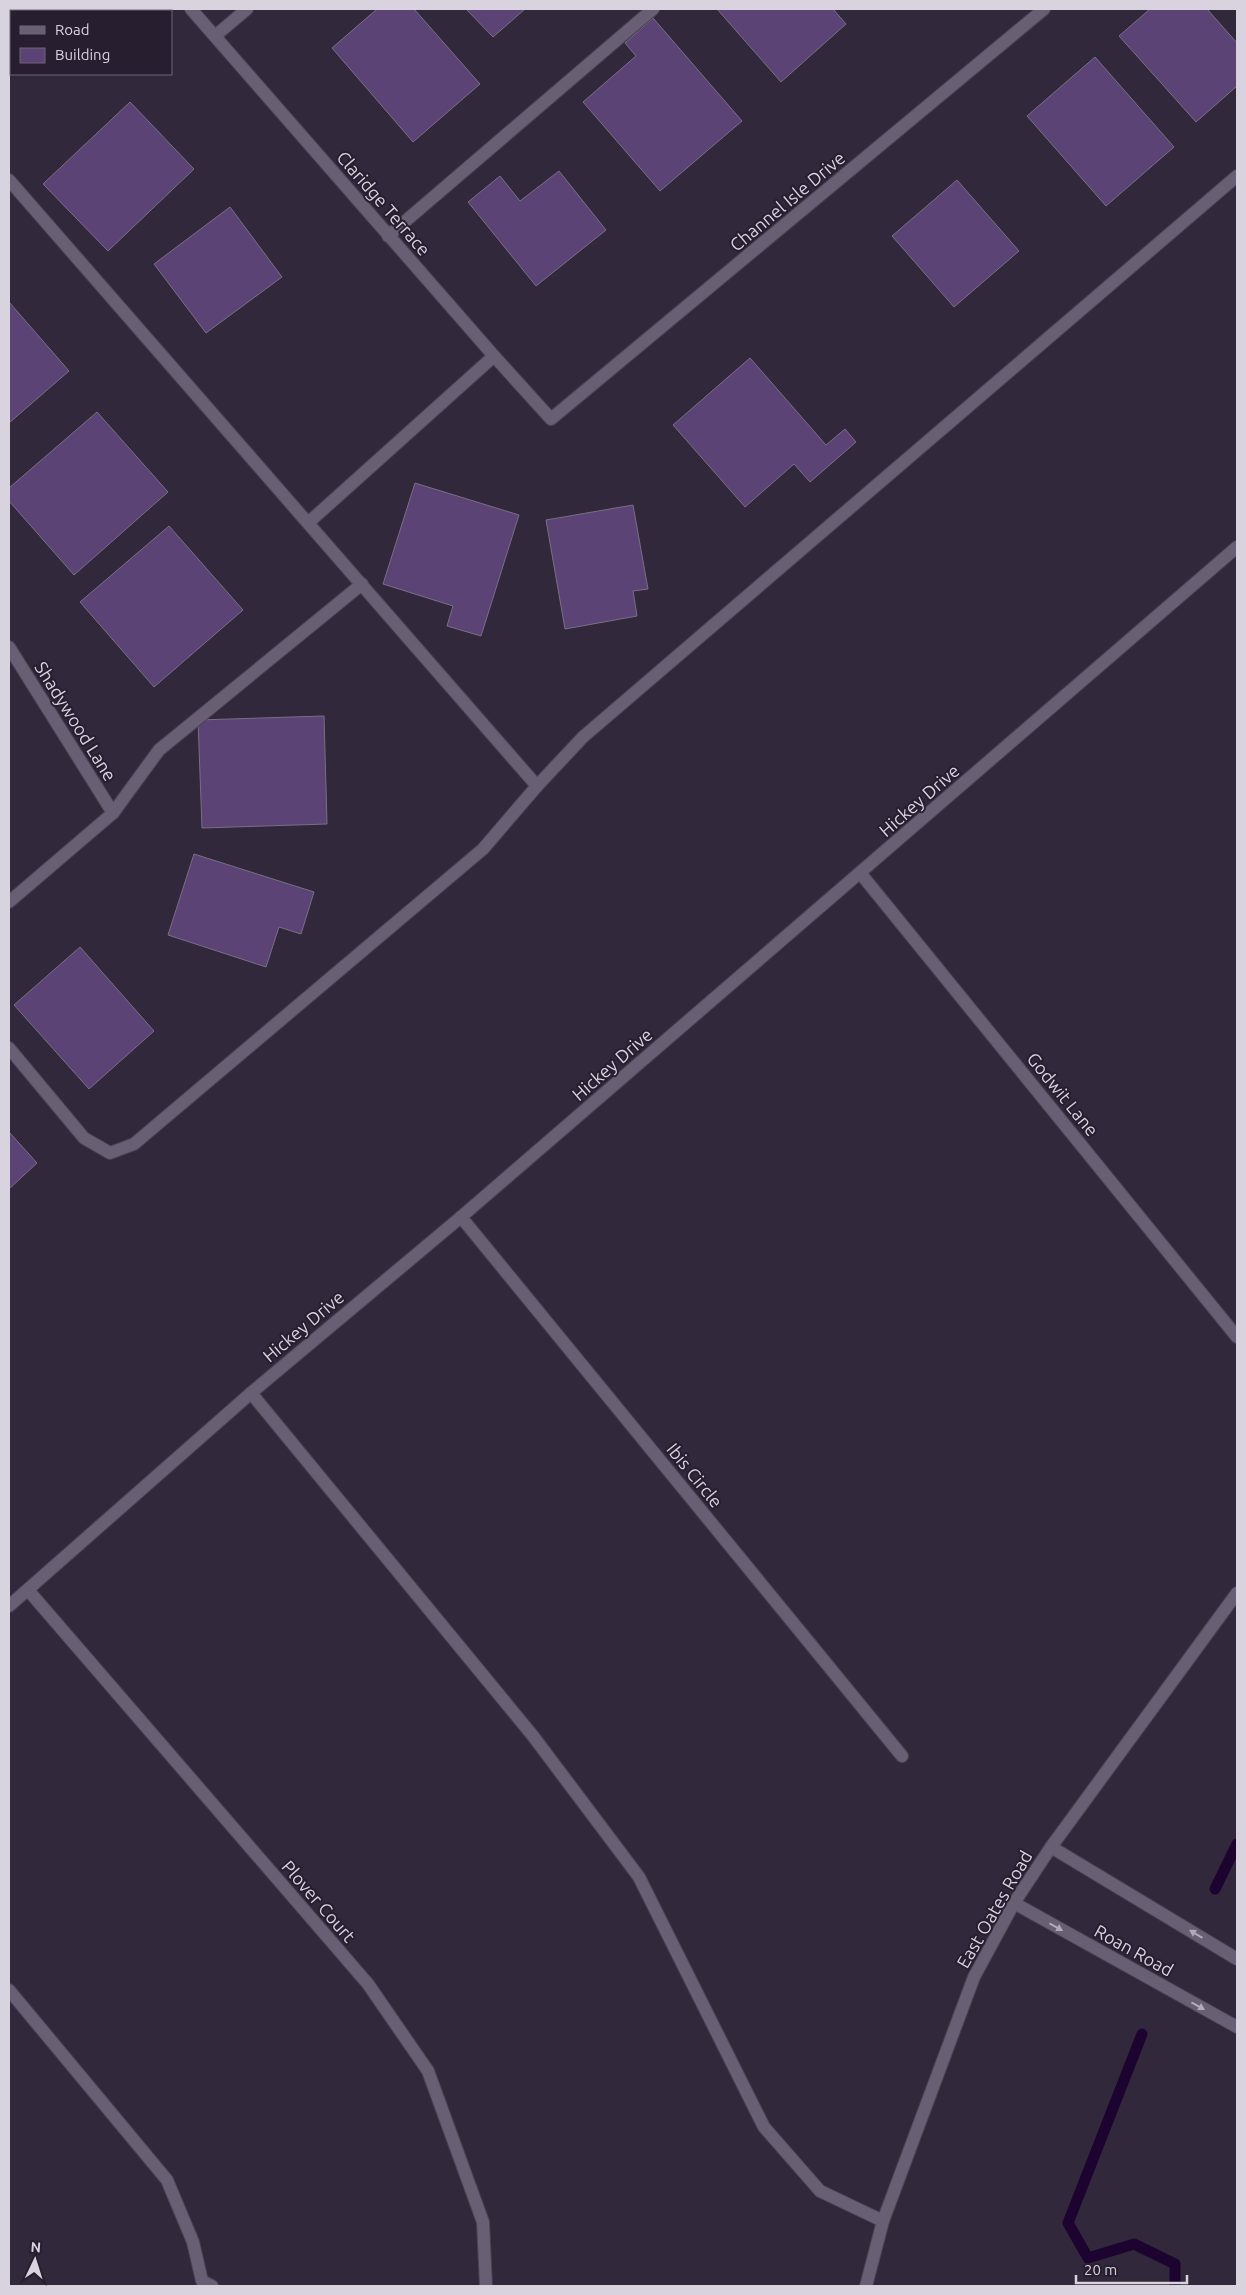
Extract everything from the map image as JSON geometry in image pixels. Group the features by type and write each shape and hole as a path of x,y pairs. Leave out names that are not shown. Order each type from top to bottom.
{"street":[{"name":"Claridge Terrace","path":"191,9 551,420"},
{"path":"215,36 247,9"},
{"path":"388,236 653,9"},
{"name":"Channel Isle Drive","path":"551,420 1044,9"},
{"path":"9,1048 84,1138 110,1153 134,1144 483,849 537,786 583,737 1237,176"},
{"path":"9,180 537,786"},
{"path":"308,524 494,356"},
{"name":"Hickey Drive","path":"9,1606 251,1393 461,1217 861,874 1237,547"},
{"path":"9,902 113,813 159,750 362,584"},
{"name":"Shadywood Lane","path":"9,647 113,813"},
{"name":"Godwit Lane","path":"861,874 1237,1337"},
{"name":"Ibis Circle","path":"461,1217 902,1756"},
{"path":"251,1393 534,1736 639,1877 764,2127 820,2191 883,2221"},
{"name":"Plover Court","path":"28,1590 368,1984 428,2071 483,2222 486,2286"},
{"name":"East Oates Road","path":"866,2286 883,2221 974,1977 1014,1903 1051,1847 1237,1593"},
{"path":"1051,1847 1237,1960"},
{"name":"Roan Road","path":"1014,1903 1237,2027"},
{"path":"9,1990 167,2180 193,2242 202,2282 212,2286"}],"building":[{"path":"377,9 414,9 480,84 413,142 332,48"},
{"path":"466,9 525,9 493,37"},
{"path":"717,9 833,9 846,24 781,82"},
{"path":"1150,9 1207,9 1237,43 1237,86 1196,122 1119,36"},
{"path":"653,18 742,121 660,191 583,102 636,56 625,43"},
{"path":"1095,57 1174,147 1106,206 1027,116"},
{"path":"130,102 194,169 108,251 43,184"},
{"path":"559,171 606,230 536,286 468,202 500,176 520,201"},
{"path":"957,180 1019,251 954,307 892,236"},
{"path":"230,207 282,277 206,333 154,264"},
{"path":"9,302 69,371 9,423"},
{"path":"750,358 826,445 845,429 856,442 810,482 794,464 745,507 673,425"},
{"path":"97,412 168,492 74,575 9,501 9,488"},
{"path":"415,483 519,515 481,636 447,626 453,606 383,584"},
{"path":"633,505 648,589 633,591 637,616 565,629 546,520"},
{"path":"169,526 243,610 154,687 80,602"},
{"path":"324,716 327,824 202,828 198,720"},
{"path":"194,854 314,892 301,934 279,927 266,967 168,935"},
{"path":"80,947 154,1031 89,1089 14,1005"},
{"path":"9,1132 37,1163 9,1189"}],"waterway":[{"path":"1215,1889 1237,1844"},
{"path":"1142,2034 1068,2223 1088,2258 1134,2244 1175,2264 1175,2286"}]}
